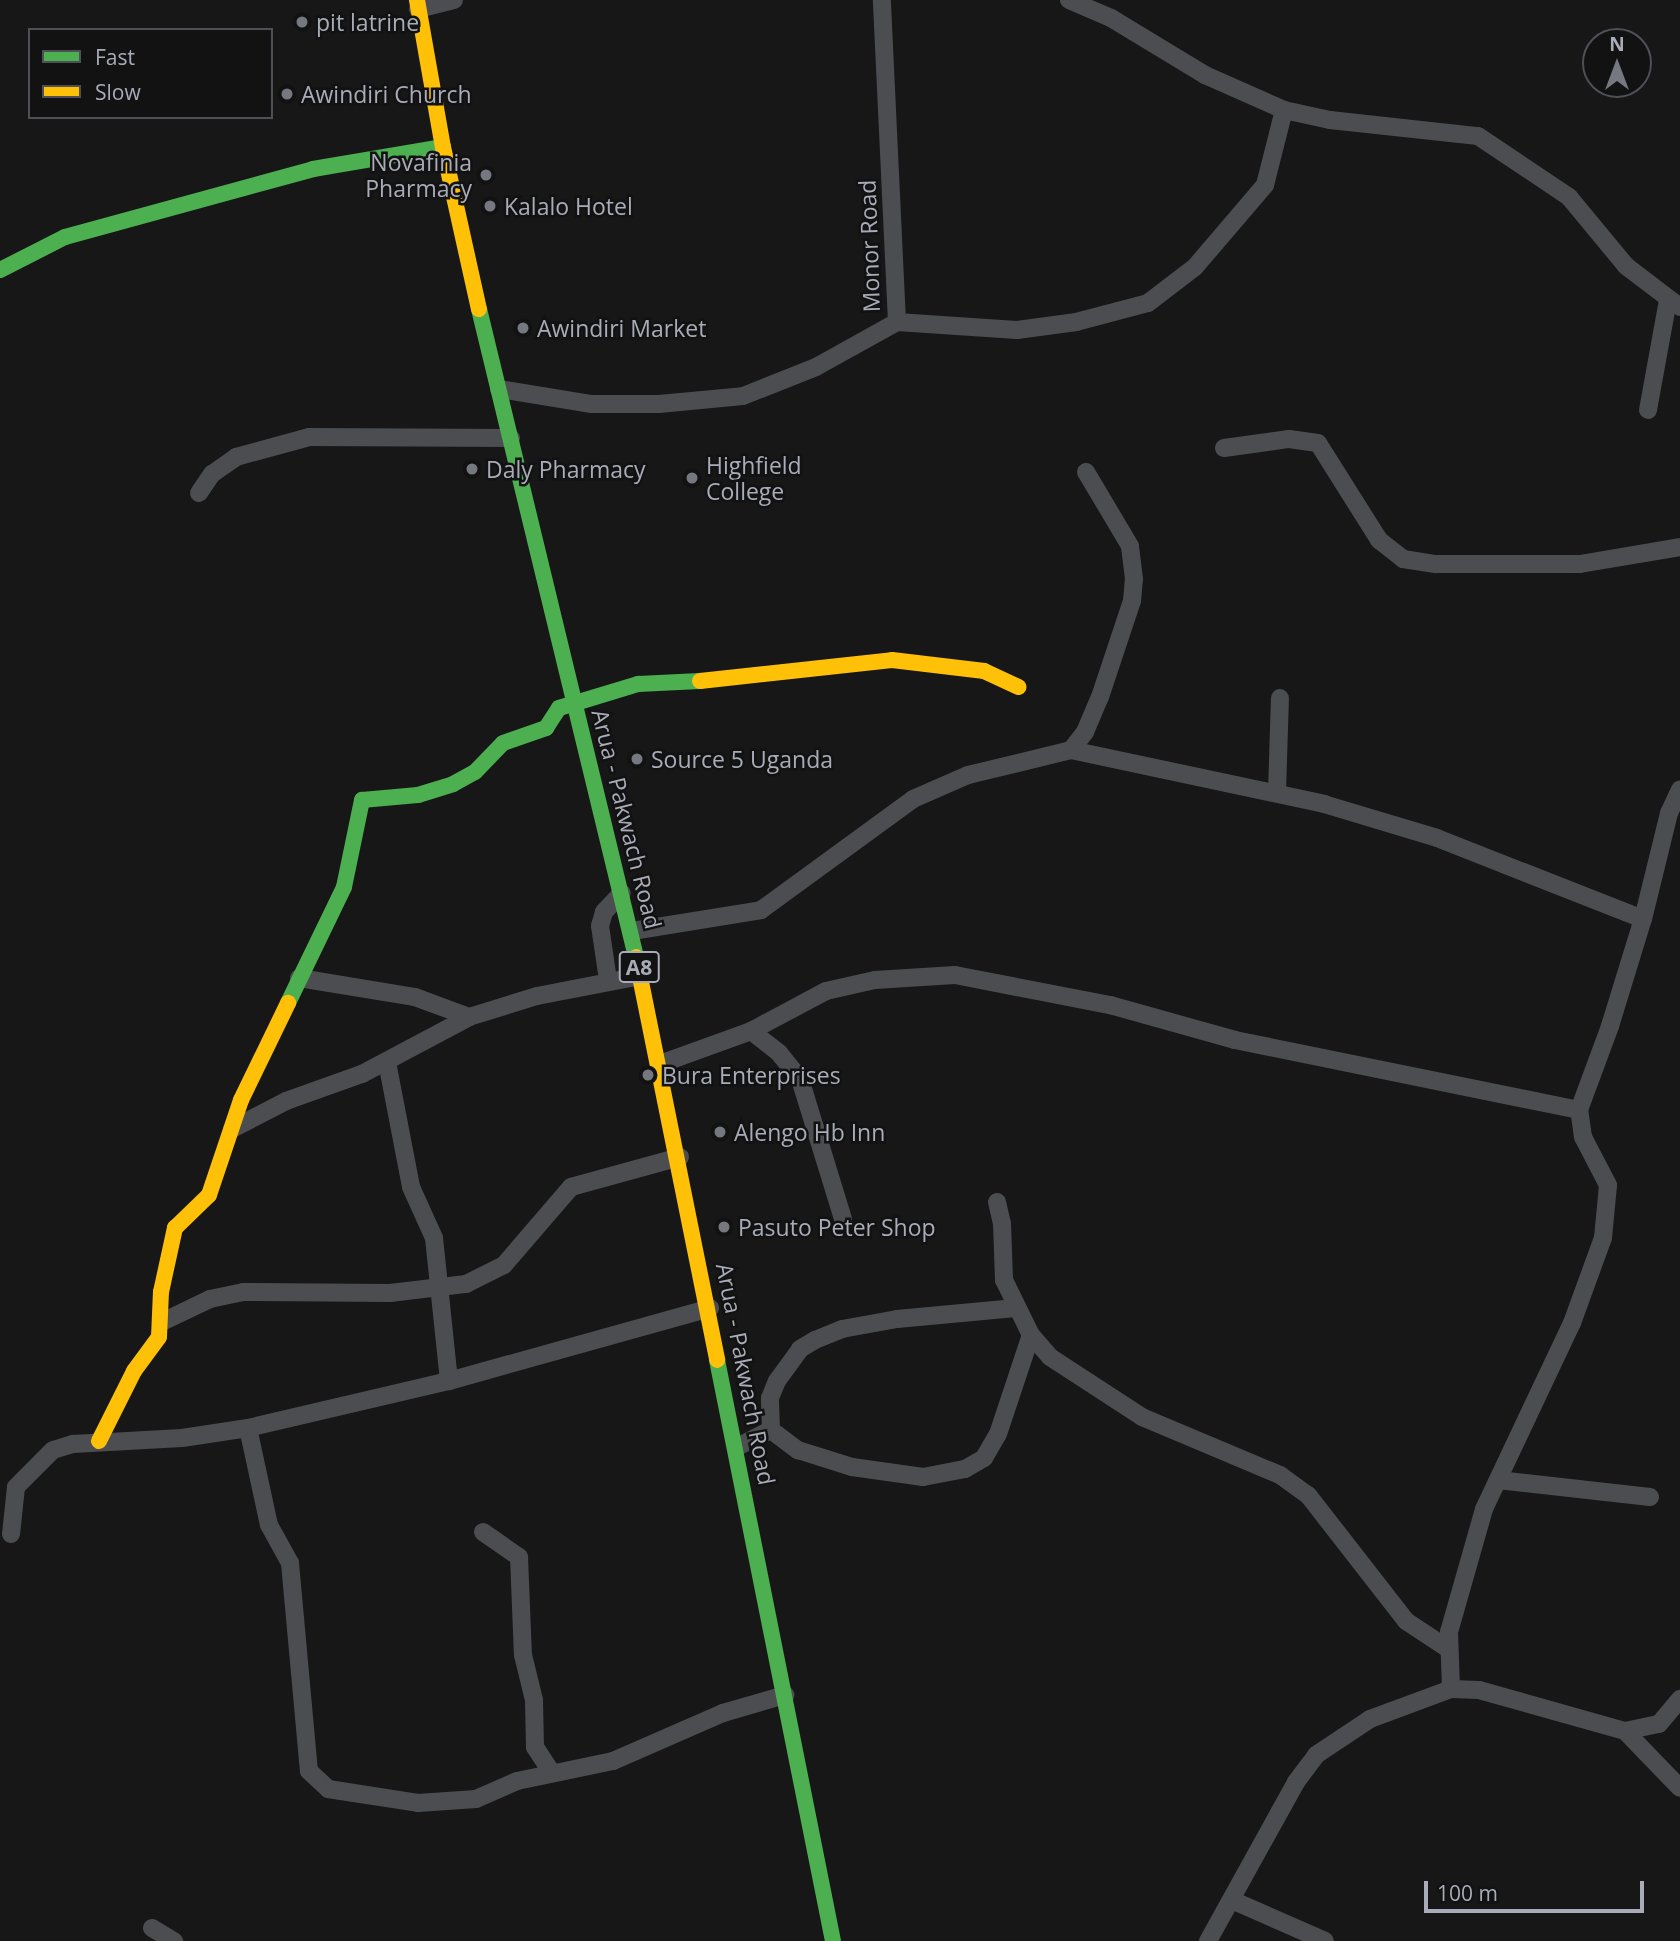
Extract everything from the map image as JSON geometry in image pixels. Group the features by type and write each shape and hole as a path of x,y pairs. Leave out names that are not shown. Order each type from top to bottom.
{"main road":[{"name":"Arua - Pakwach Road","path":"417,4 443,147 499,389 642,976 710,1308 833,1941"},
{"path":"0,270 65,237 107,225 313,169 443,147"},
{"path":"99,1441 134,1371 155,1347 162,1322 161,1292 174,1231 209,1195 232,1129 299,978 344,887 362,800 418,795 453,784 475,772 503,743 546,728 559,708 638,684 730,679 791,668 892,660 984,671 1019,687"}],"street":[{"path":"417,4 454,0"},
{"path":"1069,0 1111,18 1205,75 1284,110 1330,120 1478,136 1569,197 1626,266 1674,303 1648,411"},
{"name":"Monor Road","path":"499,389 592,404 659,404 743,396 816,367 897,322 882,2"},
{"path":"897,322 1017,330 1076,322 1148,303 1195,267 1265,185 1284,110"},
{"path":"199,493 212,474 236,457 309,437 511,438"},
{"path":"1224,448 1289,439 1318,443 1379,540 1403,559 1436,564 1580,564 1680,547"},
{"path":"1071,750 1085,732 1100,697 1132,601 1134,579 1130,546 1086,472"},
{"path":"1277,792 1280,698"},
{"path":"632,931 761,910 913,799 968,775 1071,750 1277,792 1437,838 1643,919"},
{"path":"1451,1689 1447,1648 1480,1521 1572,1323 1606,1225 1608,1185 1583,1137 1579,1110 1643,919 1668,813 1680,789"},
{"path":"608,980 600,926 604,912 622,893"},
{"path":"232,1129 286,1101 387,1062 469,1017 608,980 642,976"},
{"path":"660,1064 751,1031 810,996 835,989 916,976 979,977 1059,999 1110,1005 1235,1040 1579,1110"},
{"path":"299,978 415,997 469,1017"},
{"path":"751,1031 779,1053 800,1079 844,1219"},
{"path":"387,1062 411,1187 433,1232 449,1381"},
{"path":"162,1322 210,1299 243,1292 390,1293 439,1289 478,1280 505,1265 557,1198 578,1183 680,1157"},
{"path":"997,1202 1002,1223 1004,1280 1015,1308 1031,1335 1069,1371 1142,1417 1280,1475 1308,1496 1406,1621 1447,1648"},
{"path":"11,1534 16,1488 35,1463 53,1450 99,1441 174,1439 248,1428 449,1381 710,1308"},
{"path":"771,1430 770,1398 776,1381 800,1349 815,1340 842,1329 897,1319 1015,1308"},
{"path":"771,1430 798,1450 852,1466 923,1477 965,1469 991,1448 1012,1400 1031,1335"},
{"path":"248,1428 269,1525 290,1563 300,1697 309,1771 314,1780 328,1789 359,1797 418,1803 476,1799 517,1781 613,1760 723,1713 785,1695"},
{"path":"737,1447 771,1430"},
{"path":"1498,1480 1650,1497"},
{"path":"483,1532 520,1560 523,1655 534,1700 535,1747 552,1773"},
{"path":"1208,1941 1234,1901 1296,1782 1316,1755 1370,1718 1451,1689 1494,1692 1625,1731 1660,1724 1680,1699"},
{"path":"1625,1731 1680,1788"},
{"path":"1234,1901 1325,1941"},
{"path":"152,1928 174,1941"}],"traffic: fast":[{"path":"0,270 65,237 313,169 443,147"},
{"path":"479,309 636,957"},
{"path":"288,1003 344,887 362,800 418,795 453,784 475,772 503,743 546,728 559,708 638,684 700,681"},
{"path":"717,1360 833,1941"}],"traffic: slow":[{"path":"417,0 443,147 479,309"},
{"path":"700,681 892,660 984,671 1019,687"},
{"path":"636,957 717,1360"},
{"path":"99,1441 134,1371 159,1337 161,1292 175,1228 209,1195 241,1100 288,1003"}],"place":[{"name":"pit latrine","path":"302,22"},
{"name":"Awindiri Church","path":"287,94"},
{"name":"Novafinia Pharmacy","path":"486,175"},
{"name":"Kalalo Hotel","path":"490,206"},
{"name":"Awindiri Market","path":"523,328"},
{"name":"Daly Pharmacy","path":"472,469"},
{"name":"Highfield College","path":"692,478"},
{"name":"Source 5 Uganda","path":"637,759"},
{"name":"Bura Enterprises","path":"648,1075"},
{"name":"Alengo Hb Inn","path":"720,1132"},
{"name":"Pasuto Peter Shop","path":"724,1227"}]}
